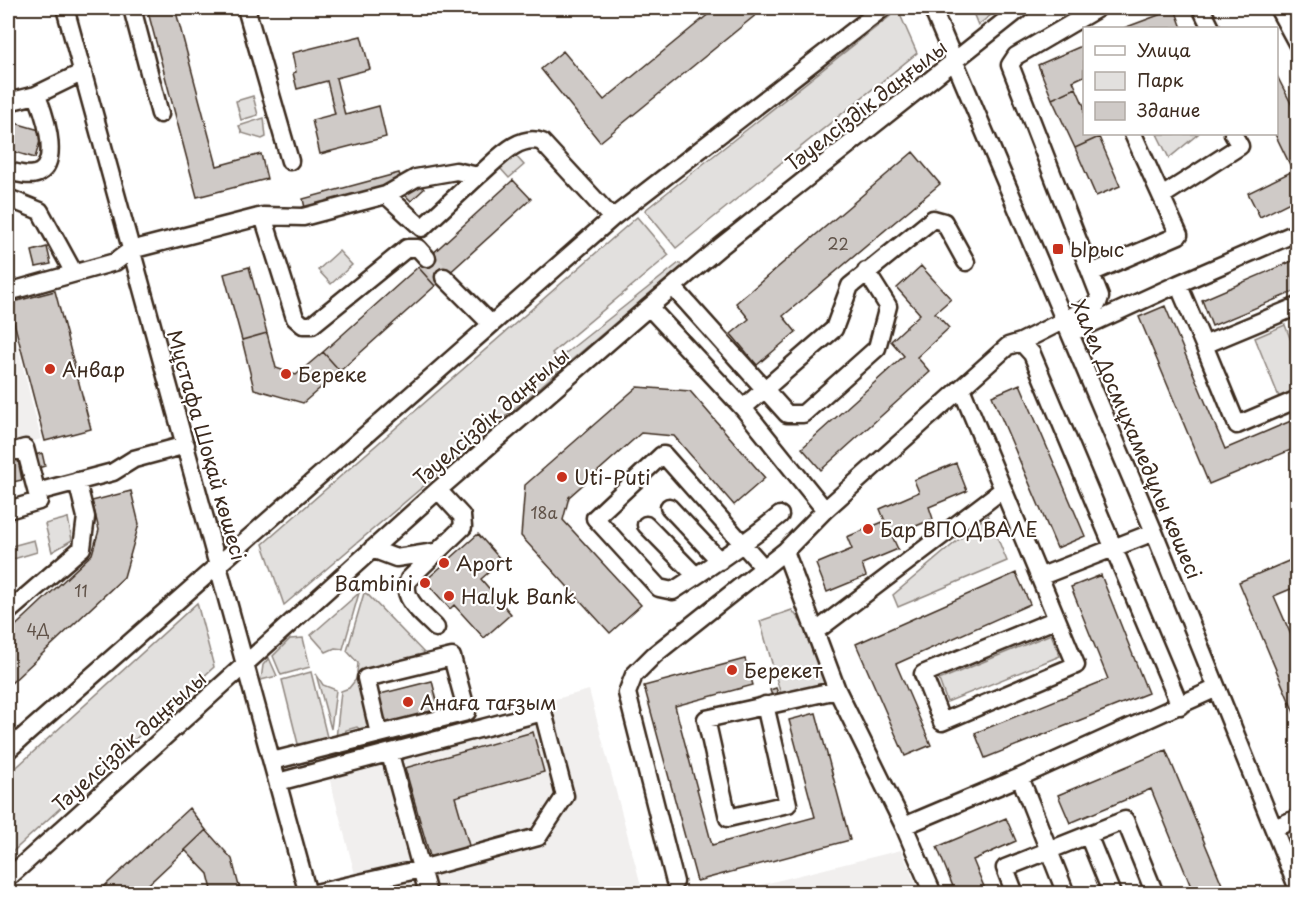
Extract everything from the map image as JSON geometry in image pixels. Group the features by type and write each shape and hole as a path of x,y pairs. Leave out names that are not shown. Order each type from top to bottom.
{"street":[{"name":"Мұстафа Шоқай көшесі","path":"65,8 310,894"},
{"path":"132,8 160,114"},
{"path":"246,8 290,161"},
{"path":"8,750 612,218 883,8"},
{"name":"Халел Досмұхамедұлы көшесі","path":"932,8 1154,532 1298,889"},
{"name":"Тәуелсіздік даңғылы","path":"8,878 438,490 673,287 1021,8"},
{"path":"1098,8 1016,56 1010,65 1107,316"},
{"path":"1202,8 1211,27"},
{"path":"1278,8 1298,45"},
{"path":"8,102 20,101 36,95 83,72"},
{"path":"8,171 31,175 40,172 45,167 49,136 46,114 36,95"},
{"path":"1091,273 1179,235 1134,135"},
{"path":"1162,196 1240,146 1234,135"},
{"path":"386,195 422,228 520,141 533,139 542,142 612,218"},
{"path":"8,292 115,262 131,250 263,216 303,217 386,195 416,178 456,171 478,176"},
{"path":"8,198 40,211 74,273"},
{"path":"263,216 295,318 303,325 312,325 407,248 418,248 427,258"},
{"path":"743,408 834,329 850,286 933,219 944,222 966,262"},
{"path":"675,882 627,693 634,675 654,655 785,551 825,510 1008,346 1068,325 1107,316 1298,232"},
{"path":"673,287 787,414 803,414 877,348 888,306 866,271"},
{"path":"444,277 491,324"},
{"path":"1178,284 1237,425 1298,399"},
{"path":"1068,325 1099,300"},
{"path":"1204,345 1298,306"},
{"path":"649,308 743,408 825,510"},
{"path":"1022,342 1032,354 1180,706"},
{"path":"961,388 1002,490 1057,619 1076,665 942,723 923,675 1057,619"},
{"path":"37,492 113,472 134,459 186,445"},
{"path":"8,453 25,448 39,501 8,510"},
{"path":"764,568 743,545 664,455 660,455 595,518 659,588 673,591 743,545 780,515"},
{"path":"10,607 82,548 86,518 77,481"},
{"path":"436,628 406,595 405,587 409,579 463,527 465,522 438,490"},
{"path":"815,632 1002,490"},
{"path":"669,507 720,561"},
{"path":"646,525 696,576"},
{"path":"1039,577 1154,532"},
{"path":"372,549 396,558 435,552"},
{"path":"785,551 837,690 904,826 933,894"},
{"path":"272,761 467,712 452,657 366,678 379,734"},
{"path":"904,826 1020,777 1217,688"},
{"path":"765,705 788,804 728,818 706,719 765,705 837,690"},
{"path":"278,782 543,712 565,796 538,837 421,869 310,894"},
{"path":"390,754 428,894"},
{"path":"1020,777 1066,894"},
{"path":"1274,828 1298,818"},
{"path":"1015,894 1005,868 1125,820 1155,894"},
{"path":"1088,835 1112,894"}],"shaded area":[{"path":"8,307 41,439 8,448"},
{"path":"589,690 643,893 360,893 325,762"},
{"path":"901,850 920,893 728,893"}],"green space":[{"path":"971,8 1000,8 978,25"},
{"path":"898,10 917,53 676,248 645,210"},
{"path":"253,96 258,115 241,120 236,101"},
{"path":"264,118 266,137 262,139 242,133 239,126"},
{"path":"1158,135 1197,135 1169,158"},
{"path":"515,155 524,165 509,178 500,168"},
{"path":"637,217 669,255 552,353 557,360 679,263 682,266 284,605 263,544"},
{"path":"339,251 352,265 331,284 318,270"},
{"path":"1285,325 1297,356 1297,389 1279,397 1255,338"},
{"path":"988,515 1007,561 898,607 893,595"},
{"path":"68,518 72,540 52,552 45,524"},
{"path":"34,540 37,552 10,560 8,547"},
{"path":"359,593 343,649 335,648 326,652 311,635"},
{"path":"364,593 428,657 357,672 358,663 347,651"},
{"path":"197,603 214,667 8,856 8,775"},
{"path":"792,610 811,635 827,683 781,695 760,621"},
{"path":"1051,634 1060,656 947,702 939,680"},
{"path":"303,638 310,667 281,675 273,656 290,639"},
{"path":"269,658 277,676 261,680 263,665"},
{"path":"311,672 328,741 299,748 282,680"},
{"path":"316,674 323,685 336,690 331,729"},
{"path":"357,678 360,678 370,725 369,730 363,732 357,727 346,730 344,738 336,739 341,691 349,688"}],"building":[{"path":"147,8 175,8 217,166 261,154 267,179 197,197"},
{"path":"716,8 763,9 600,142 541,69 563,51 604,100"},
{"path":"1175,9 1182,27 1127,27"},
{"path":"361,36 370,69 336,78 345,115 379,106 386,137 320,154 312,120 335,114 327,81 297,89 292,53"},
{"path":"1083,45 1083,76 1073,81 1076,88 1052,99 1038,65"},
{"path":"1278,78 1298,117 1298,198 1260,217 1248,193 1293,171 1275,135 1278,135"},
{"path":"1076,88 1083,104 1083,135 1098,135 1099,137 1075,148 1052,99"},
{"path":"8,121 43,131 35,158 8,150"},
{"path":"1099,137 1120,186 1096,196 1075,148"},
{"path":"913,152 940,184 783,316 796,332 757,365 731,334 749,319 736,303"},
{"path":"399,173 402,182 305,208 303,199"},
{"path":"513,180 531,199 435,286 418,267"},
{"path":"417,181 424,189 411,201 404,194"},
{"path":"47,247 51,264 36,267 32,251"},
{"path":"1297,259 1298,290 1212,326 1202,300"},
{"path":"921,266 951,299 935,313 949,328 917,357 930,372 821,470 802,448 904,356 891,341 920,314 897,288"},
{"path":"249,267 267,333 242,340 224,274"},
{"path":"418,267 435,286 340,371 323,352"},
{"name":"Анвар","path":"55,291 91,429 45,441 9,303"},
{"path":"1165,306 1225,449 1298,418 1298,447 1209,484 1139,317"},
{"path":"267,333 276,368 296,375 323,352 340,371 303,403 254,389 242,340"},
{"path":"1020,384 1085,536 1057,548 992,396"},
{"path":"637,387 690,391 765,478 734,505 674,436 641,433 569,497 563,520 641,605 610,633 521,536 525,485"},
{"path":"42,453 45,466 38,468 35,455"},
{"path":"17,455 22,480 8,483 8,457"},
{"path":"956,463 967,491 929,507 933,519 892,536 898,549 862,564 866,576 827,592 816,564 852,549 847,537 885,521 880,509 919,492 914,480"},
{"path":"131,491 139,524 124,577 8,686 8,633 92,554 99,530 92,501"},
{"path":"478,534 502,561 481,579 511,614 484,638 454,605 450,609 425,581"},
{"path":"1298,557 1298,586 1274,596 1298,651 1298,722 1239,582"},
{"path":"1016,573 1030,604 896,664 931,745 905,756 856,644"},
{"path":"1101,575 1148,693 985,758 975,733 1108,679 1071,587"},
{"path":"745,659 753,685 675,706 712,845 815,817 789,720 816,713 850,840 697,881 644,686"},
{"name":"Анаға тағзым","path":"432,681 439,709 384,724 376,695"},
{"path":"776,688 779,696 773,699 770,690"},
{"path":"533,732 544,772 455,797 470,849 431,860 405,768"},
{"path":"1166,750 1226,894 1194,894 1151,789 1070,823 1058,795"},
{"path":"189,808 206,830 138,894 96,894"},
{"path":"1006,818 1016,841 973,860 987,894 956,894 937,847"},
{"path":"206,830 232,859 241,894 213,894 208,874 185,850"}],"tunnel":[{"path":"427,258 444,277"}],"place":[{"name":"Ырыс","path":"1058,249"},
{"name":"Анвар","path":"50,369"},
{"name":"Береке","path":"286,374"},
{"name":"Uti-Puti","path":"562,477"},
{"name":"Бар ВПОДВАЛЕ","path":"868,529"},
{"name":"Aport","path":"444,563"},
{"name":"Bambini","path":"425,583"},
{"name":"Halyk Bank","path":"449,596"},
{"name":"Берекет","path":"732,670"},
{"name":"Анаға тағзым","path":"408,702"}]}
